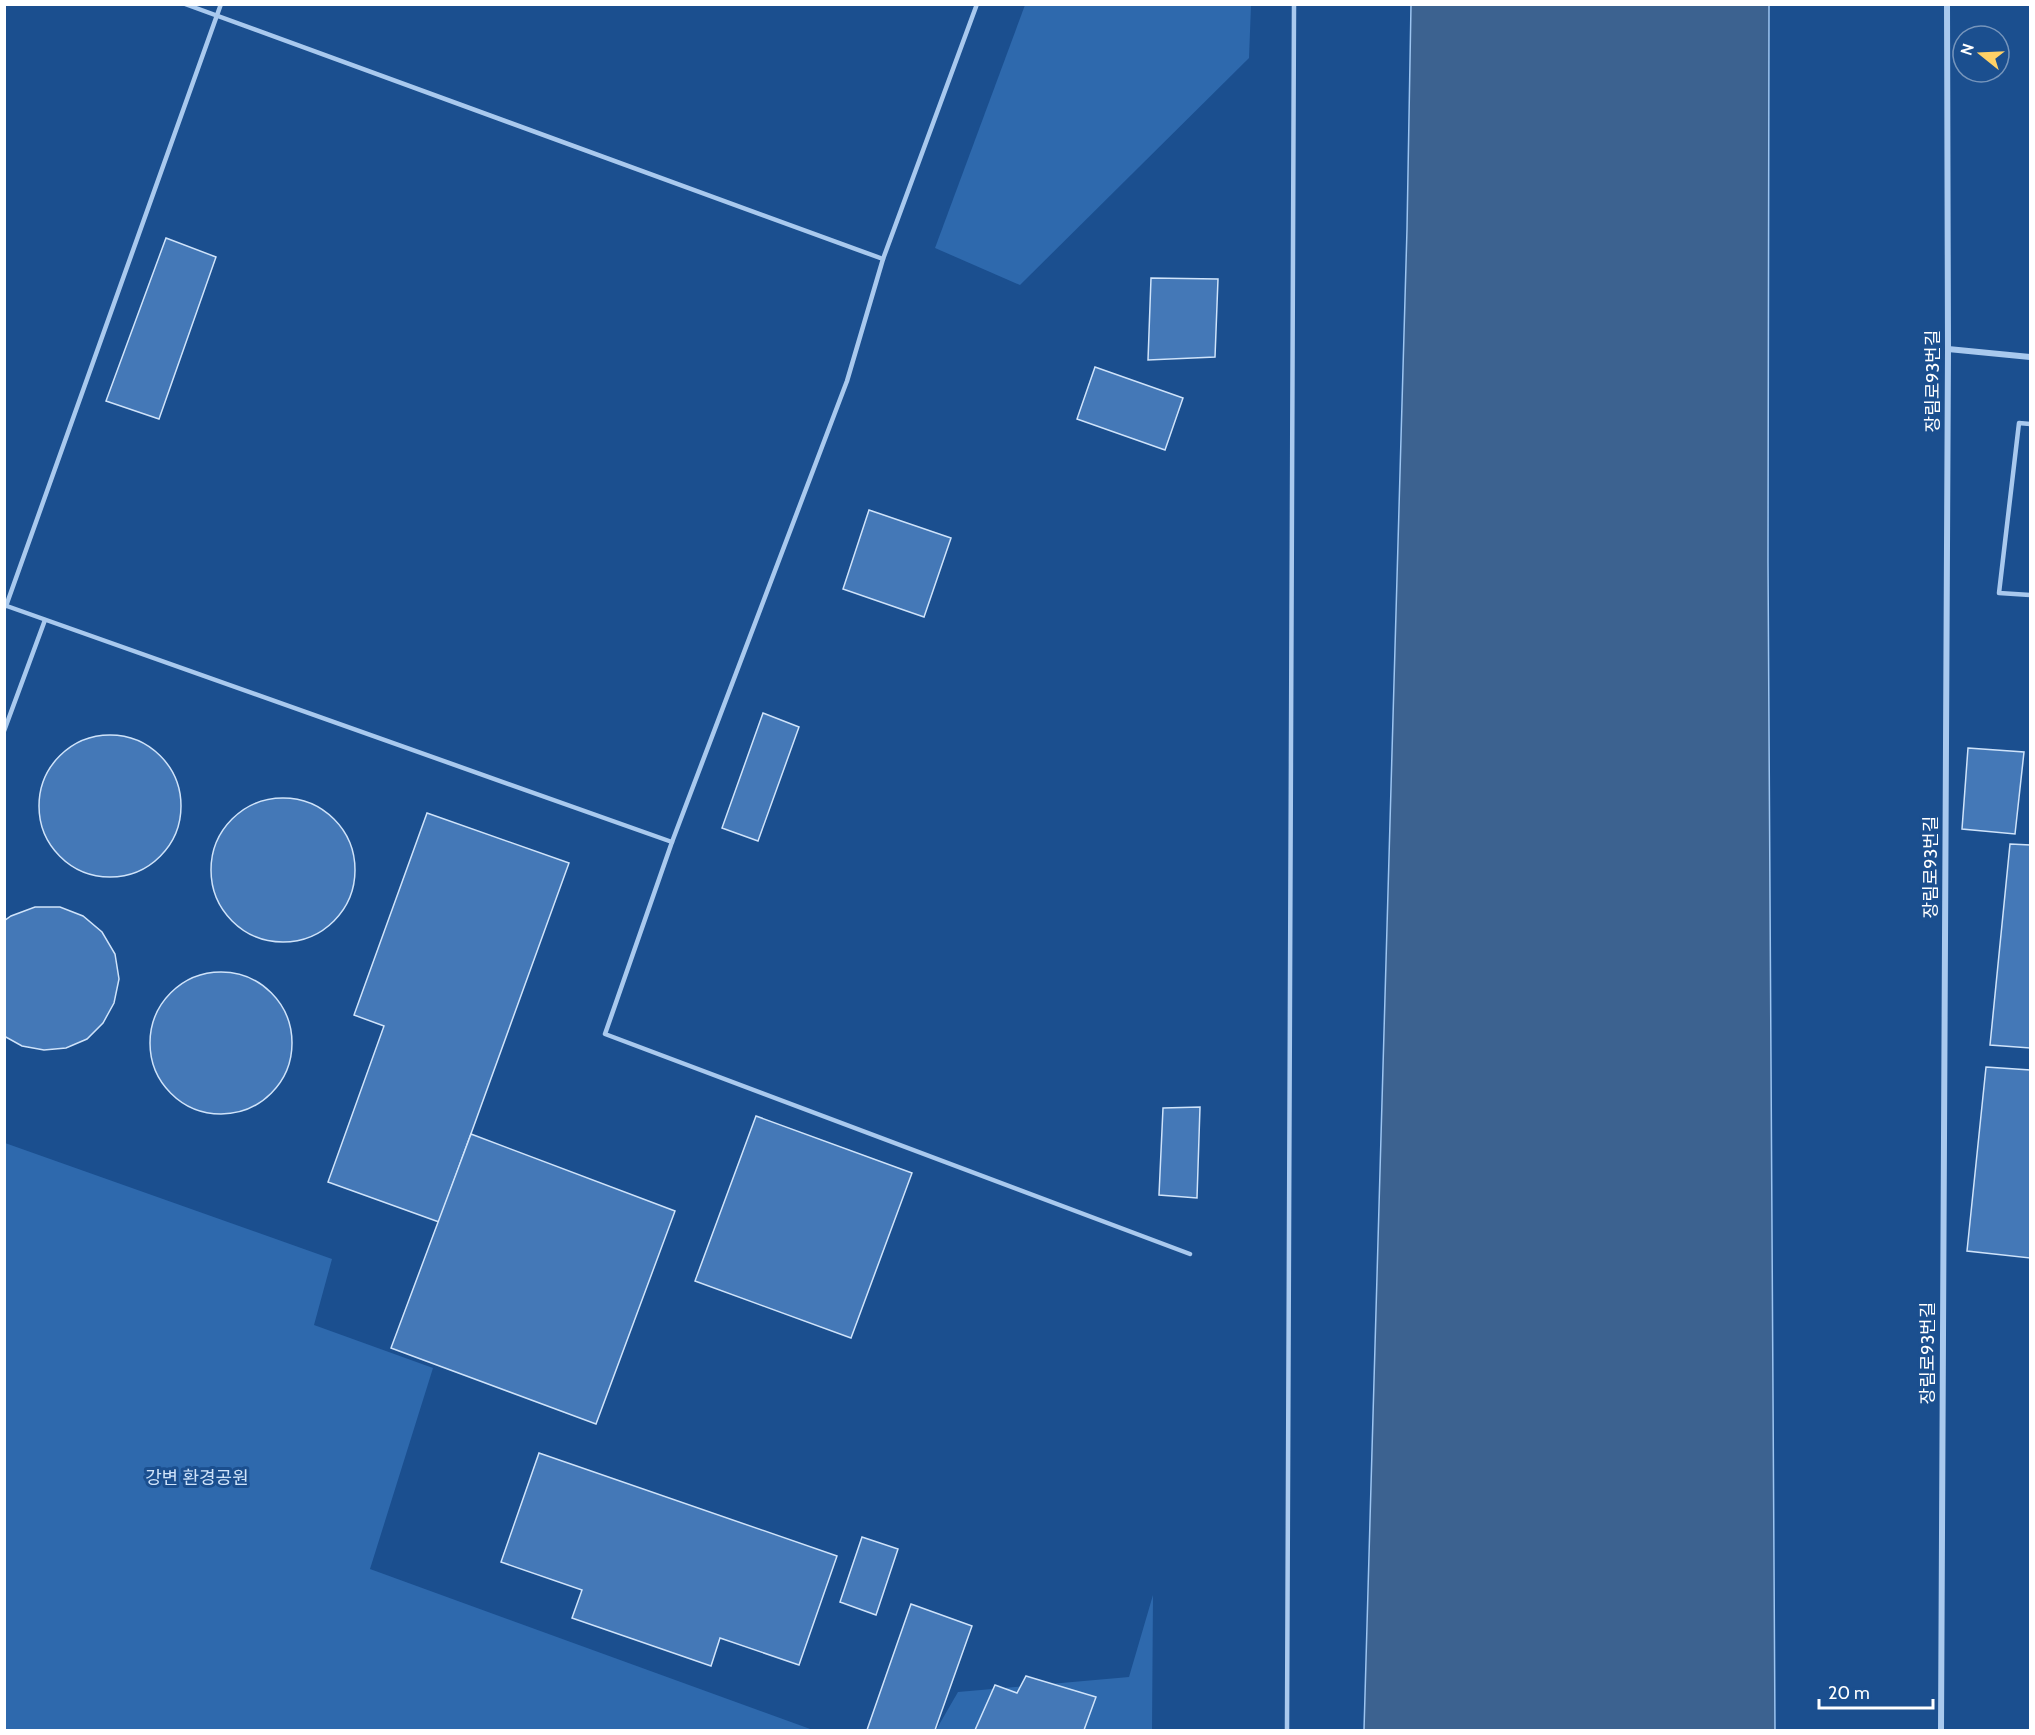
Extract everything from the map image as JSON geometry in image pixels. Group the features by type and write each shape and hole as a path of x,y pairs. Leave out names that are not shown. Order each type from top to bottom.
{"street":[{"name":"장림로93번길","path":"1941,1731 1948,349 1947,4"},
{"path":"1948,349 2031,357"}],"lane":[{"path":"185,4 883,259"},
{"path":"221,4 5,606 672,842"},
{"path":"977,4 883,259 847,381 672,842 605,1034 1190,1254"},
{"path":"1287,1731 1294,4"},
{"path":"2031,424 2019,423 1999,593 2031,596"},
{"path":"4,731 45,620"}],"green space":[{"path":"1025,5 1251,5 1249,58 1020,285 935,248"},
{"name":"강변 환경공원","path":"5,1143 332,1259 314,1325 433,1368 370,1569 813,1730 5,1730"},
{"path":"1153,1595 1152,1730 936,1730 958,1692 1129,1677"}],"shaded area":[{"path":"1411,5 1769,5 1768,562 1775,1730 1364,1730 1407,229"}],"building":[{"path":"166,238 216,257 159,419 106,401"},
{"path":"1151,278 1218,279 1215,357 1148,360"},
{"path":"1095,367 1183,398 1165,450 1077,419"},
{"path":"869,510 951,538 924,617 843,589"},
{"path":"763,713 799,727 758,841 722,828"},
{"path":"110,735 137,740 161,755 176,779 181,806 176,833 161,857 137,872 110,877 83,872 59,857 44,833 39,806 44,779 59,755 83,740"},
{"path":"1968,748 2024,752 2015,834 1962,829"},
{"path":"283,798 310,804 334,819 349,843 355,870 349,897 334,921 310,936 283,942 256,936 232,921 217,897 211,870 217,843 232,819 256,804"},
{"path":"427,813 569,863 439,1222 328,1182 384,1026 354,1015"},
{"path":"2010,844 2030,845 2030,1048 1990,1045"},
{"path":"35,907 60,907 83,916 102,932 115,954 119,979 114,1003 103,1023 87,1039 66,1048 44,1050 22,1046 4,1036 4,921"},
{"path":"221,972 248,977 272,992 287,1016 292,1043 287,1070 272,1094 248,1109 221,1114 194,1109 170,1094 155,1070 150,1043 155,1016 170,992 194,977"},
{"path":"1986,1067 2030,1070 2030,1258 1967,1251"},
{"path":"1200,1107 1197,1198 1159,1195 1163,1108"},
{"path":"756,1116 912,1173 851,1338 695,1281"},
{"path":"471,1134 675,1211 596,1424 391,1348"},
{"path":"539,1453 837,1556 799,1665 720,1638 711,1666 572,1618 582,1590 501,1562"},
{"path":"862,1537 898,1549 876,1615 840,1602"},
{"path":"911,1604 972,1626 935,1730 867,1730"},
{"path":"1026,1676 1096,1697 1084,1730 975,1730 995,1685 1017,1693"}]}
